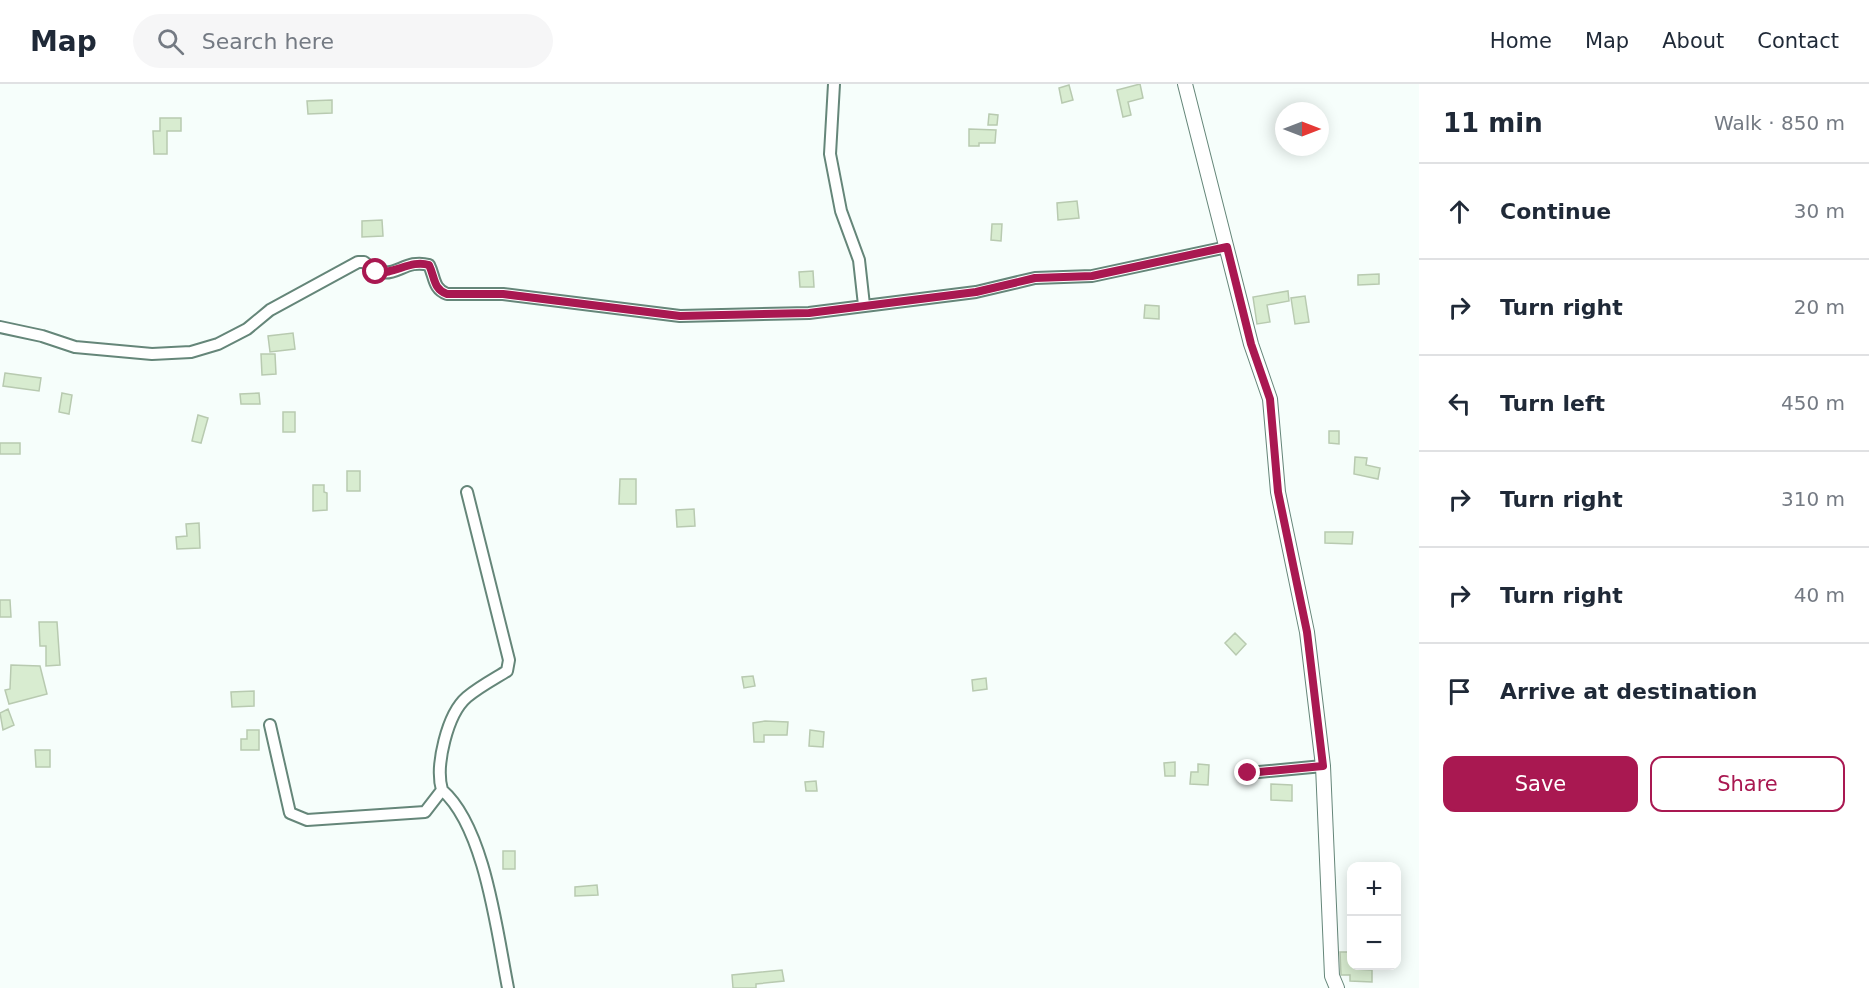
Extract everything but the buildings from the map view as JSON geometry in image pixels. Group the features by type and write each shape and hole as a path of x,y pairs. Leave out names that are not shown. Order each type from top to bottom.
{"street":[{"path":"834,84 830,154 841,210 859,260 864,305"},
{"path":"1185,84 1251,344 1270,399 1278,492 1307,632 1323,766 1332,976 1337,988"},
{"path":"0,327 42,336 75,347 152,354 191,352 218,344 247,329 270,310 358,262 364,262 376,272 382,273 407,266 429,265 435,285 440,292 447,294 503,294 680,316 809,313 976,292 1035,278 1092,276 1227,247"},
{"path":"467,492 509,660 507,671 465,698 446,732 438,779 442,790 455,801 466,824 488,886 508,988"},
{"path":"270,725 290,813 307,820 425,812 442,790"},
{"path":"1248,773 1323,766"}],"route":[{"path":"376,272 389,273 407,266 425,263 432,270 435,285 440,292 447,294 503,294 680,316 809,313 976,292 1035,278 1092,276 1227,247 1251,344 1270,399 1278,492 1307,632 1323,766 1248,773"}]}
